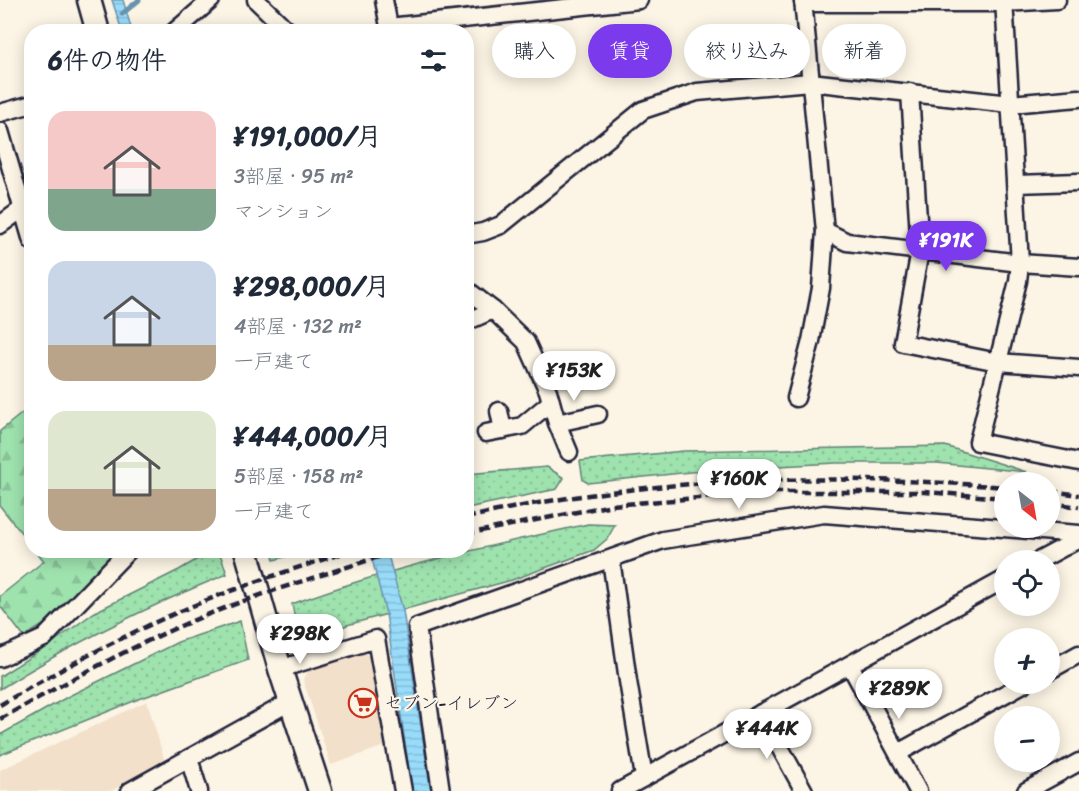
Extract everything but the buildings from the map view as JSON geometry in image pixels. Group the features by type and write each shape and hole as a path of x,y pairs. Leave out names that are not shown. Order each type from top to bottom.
{"street":[{"path":"89,0 96,24"},
{"path":"184,24 212,0"},
{"path":"256,0 281,24"},
{"path":"384,0 388,24"},
{"path":"417,24 639,0"},
{"path":"796,398 811,341 821,288 825,231 803,2 1057,0"},
{"path":"1004,2 1020,263 1018,282 978,442 1079,462"},
{"path":"474,234 501,225 643,110 697,92 810,82 1010,104 1079,98"},
{"path":"910,92 920,251 903,343 998,363 1079,368"},
{"path":"0,113 24,106"},
{"path":"0,131 24,215"},
{"path":"1016,184 1079,182"},
{"path":"0,225 22,209"},
{"path":"825,231 847,242 1020,263 1079,267"},
{"path":"474,295 526,342 548,391 557,423 569,452"},
{"path":"474,318 493,310"},
{"path":"486,434 522,426 550,402"},
{"path":"499,411 503,430"},
{"path":"557,423 598,414"},
{"path":"441,791 417,627 663,540 824,514 1079,534"},
{"path":"1058,550 1079,539"},
{"path":"0,658 44,638 121,558"},
{"path":"248,558 290,702 320,791"},
{"path":"611,559 644,777"},
{"path":"620,791 994,585"},
{"path":"280,669 376,639 403,791"},
{"path":"1060,664 1079,654"},
{"path":"850,665 918,791"},
{"path":"898,753 1005,694"},
{"path":"130,791 290,702"},
{"path":"761,713 804,791"},
{"path":"189,758 199,791"},
{"path":"1026,791 1079,762"}],"shaded area":[{"path":"362,651 371,657 385,746 331,765 303,680 310,668"},
{"path":"147,701 165,762 111,791 0,791 0,770"}],"green space":[{"path":"24,412 24,536 0,506 0,431"},
{"path":"945,446 1027,472 937,463 836,463 719,469 588,483 583,480 580,461 684,451"},
{"path":"547,467 564,478 557,489 474,507 474,473"},
{"path":"588,524 615,525 607,539 594,550 512,580 347,625 300,645 292,604 365,579 442,558 474,558 474,550"},
{"path":"42,558 111,558 43,625 24,637 0,606 0,596 44,561"},
{"path":"199,558 221,558 227,574 111,627 0,689 0,676 48,646 95,612"},
{"path":"240,621 248,660 139,699 0,755 0,735 69,696 178,642"}],"water":[{"path":"112,0 123,0 130,24 120,24"},
{"path":"372,558 389,558 403,611 431,791 412,791 386,614"}],"waterway":[{"path":"122,14 139,0"}],"railway":[{"path":"474,516 599,493 734,481 870,480 994,486"},
{"path":"474,532 612,505 771,492 924,492 994,497"},
{"path":"1060,492 1079,495"},
{"path":"1060,504 1079,507"},
{"path":"0,705 87,656 147,626 253,583 328,558"},
{"path":"0,719 119,655 192,621 269,592 375,558"}],"place":[{"name":"セブン-イレブン","path":"363,703"}]}
